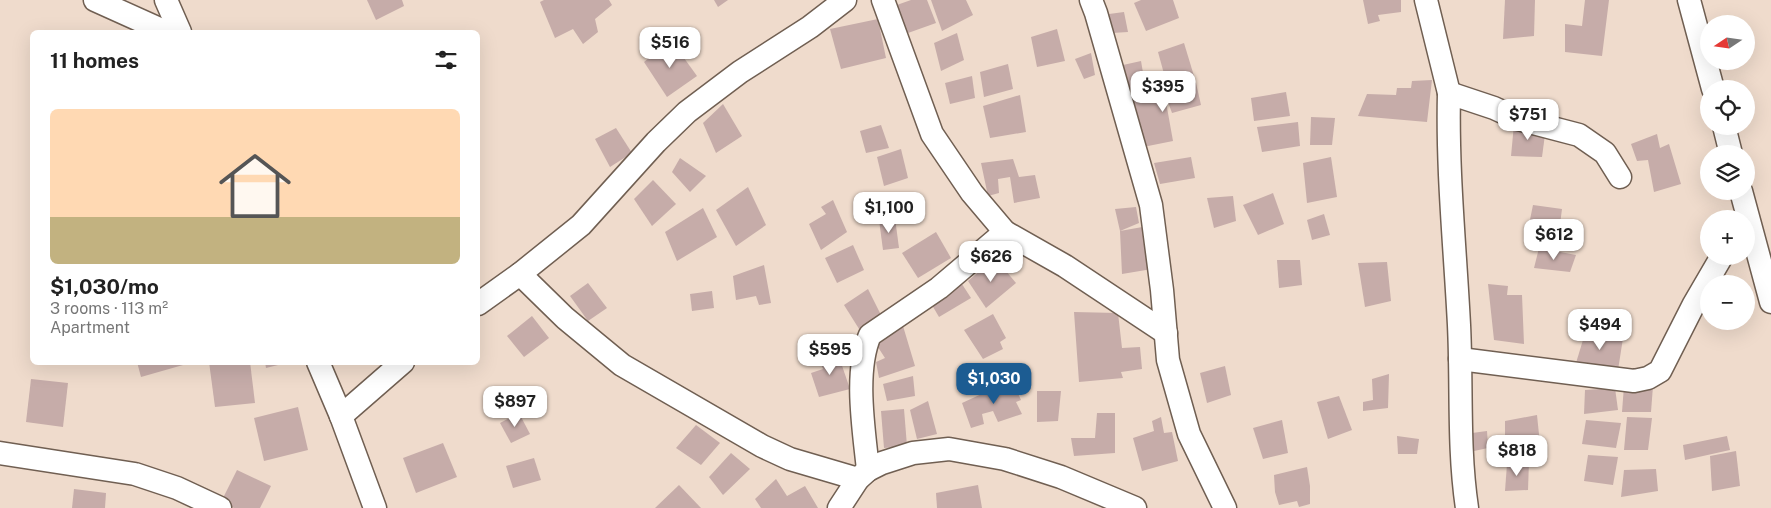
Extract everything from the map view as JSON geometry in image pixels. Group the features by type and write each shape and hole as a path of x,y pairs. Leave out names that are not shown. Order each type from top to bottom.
{"street":[{"path":"95,0 162,30"},
{"path":"166,0 179,30"},
{"path":"480,303 520,274 581,225 656,142 687,112 740,72 810,27 845,0"},
{"path":"883,0 932,134 972,193 1005,232 1065,266 1166,333"},
{"path":"1091,0 1151,205 1162,290 1168,360 1189,434 1224,508"},
{"path":"1426,0 1449,93 1448,161 1467,508"},
{"path":"1689,0 1711,80"},
{"path":"1449,93 1494,108 1518,119 1579,135 1605,153 1620,177"},
{"path":"1743,207 1771,302"},
{"path":"863,474 861,392 865,347 870,335 939,288 1005,232"},
{"path":"1460,359 1634,381 1648,378 1660,370 1717,265"},
{"path":"520,274 565,318 622,365 762,446 790,459 863,474"},
{"path":"319,365 341,416 375,508"},
{"path":"341,416 400,365"},
{"path":"839,508 863,474 882,463 913,453 948,448 1005,458 1061,477 1135,508"},
{"path":"0,453 136,474 177,498 220,508"}],"building":[{"path":"367,0 402,0 404,6 376,20"},
{"path":"544,0 609,0 612,5 595,19 598,32 583,44 573,29 555,38 540,2"},
{"path":"714,0 728,0 718,7"},
{"path":"911,0 927,0 936,23 908,33 894,6"},
{"path":"931,0 966,0 973,15 942,31"},
{"path":"1141,0 1173,0 1179,18 1146,31 1134,3"},
{"path":"1363,0 1401,0 1401,12 1378,15 1380,21 1368,24"},
{"path":"1505,0 1535,0 1534,36 1503,39"},
{"path":"1585,0 1609,0 1602,56 1565,52 1565,24 1582,26"},
{"path":"1124,12 1128,32 1112,33 1109,14"},
{"path":"878,19 886,58 841,69 830,29"},
{"path":"1057,29 1065,61 1037,67 1031,37"},
{"path":"957,33 964,60 941,71 934,43"},
{"path":"671,40 697,76 667,97 644,62"},
{"path":"1184,43 1194,76 1166,81 1158,52"},
{"path":"1091,53 1095,75 1084,79 1075,59"},
{"path":"1141,61 1146,90 1128,95 1123,65"},
{"path":"1008,64 1013,89 984,97 980,72"},
{"path":"972,76 975,98 950,104 945,83"},
{"path":"1432,80 1427,122 1358,116 1367,94 1396,95 1397,88 1411,88 1412,81"},
{"path":"1196,83 1201,105 1172,113 1164,91"},
{"path":"1164,91 1173,141 1143,147 1132,100"},
{"path":"1286,92 1290,116 1254,121 1251,98"},
{"path":"1020,95 1026,132 990,138 983,106"},
{"path":"723,104 742,136 716,153 703,123"},
{"path":"1311,117 1335,118 1332,145 1310,145"},
{"path":"1298,122 1300,146 1262,152 1257,127"},
{"path":"1514,124 1546,127 1542,157 1511,156"},
{"path":"881,125 889,148 866,153 860,131"},
{"path":"616,128 632,153 610,167 595,139"},
{"path":"1657,134 1660,148 1669,144 1681,184 1654,192 1648,160 1637,161 1631,144"},
{"path":"901,149 908,178 884,186 877,157"},
{"path":"1191,157 1195,178 1160,184 1154,163"},
{"path":"1331,157 1337,197 1307,203 1303,163"},
{"path":"680,158 706,176 690,192 672,172"},
{"path":"1013,159 1019,177 1035,175 1040,198 1014,203 1010,177 998,179 999,193 988,196 981,163"},
{"path":"653,180 676,204 652,226 634,199"},
{"path":"748,187 766,225 736,246 716,210"},
{"path":"1273,193 1284,224 1258,235 1243,205"},
{"path":"1233,196 1236,221 1214,228 1207,198"},
{"path":"833,200 847,232 821,250 809,224 826,214 821,207"},
{"path":"1533,205 1562,209 1559,232 1566,234 1563,244 1526,239"},
{"path":"1136,207 1139,223 1120,231 1115,209"},
{"path":"703,208 717,237 677,261 665,232"},
{"path":"1324,214 1330,235 1312,240 1307,220"},
{"path":"895,218 899,248 883,250 879,220"},
{"path":"1148,226 1152,269 1122,274 1120,231"},
{"path":"936,232 951,258 918,278 902,253"},
{"path":"853,245 864,270 837,283 825,258"},
{"path":"1539,248 1576,255 1570,272 1534,268"},
{"path":"995,258 1016,283 986,308 968,281"},
{"path":"1277,260 1300,260 1302,285 1279,288"},
{"path":"1387,262 1391,301 1365,307 1358,263"},
{"path":"764,265 771,303 759,305 756,296 736,300 733,276"},
{"path":"960,281 971,298 939,317 929,300"},
{"path":"588,283 607,308 588,321 570,296"},
{"path":"1488,284 1508,286 1507,295 1522,295 1524,344 1494,340"},
{"path":"868,289 883,319 861,332 844,305"},
{"path":"712,291 714,308 692,311 690,294"},
{"path":"1074,312 1118,313 1122,348 1140,347 1142,369 1121,372 1123,378 1079,382"},
{"path":"993,314 1006,338 1000,342 1003,349 983,359 964,330"},
{"path":"532,316 549,338 524,357 507,336"},
{"path":"903,326 915,366 879,378 876,362 885,358 874,341"},
{"path":"1586,330 1623,338 1618,370 1576,363"},
{"path":"837,351 850,389 819,397 811,373 823,369 819,358"},
{"path":"138,365 183,365 141,377"},
{"path":"209,365 250,365 255,403 215,407"},
{"path":"266,365 278,365 266,368"},
{"path":"1225,366 1231,395 1207,403 1200,373"},
{"path":"1389,374 1388,408 1363,411 1363,402 1373,400 1372,379"},
{"path":"913,376 915,396 887,401 883,384"},
{"path":"31,379 68,383 63,427 26,422"},
{"path":"1012,380 1021,400 1016,402 1022,414 998,422 993,411 982,414 984,424 971,428 962,403"},
{"path":"1624,386 1653,386 1651,412 1622,412"},
{"path":"1615,388 1618,410 1584,414 1585,390"},
{"path":"1037,391 1061,391 1058,421 1037,422"},
{"path":"1339,396 1352,430 1328,439 1317,402"},
{"path":"928,401 937,434 917,439 910,410"},
{"path":"298,407 308,450 264,461 254,418"},
{"path":"904,409 907,446 884,448 881,411"},
{"path":"519,413 530,434 511,443 500,423"},
{"path":"1097,413 1115,413 1115,453 1074,456 1071,438 1095,438"},
{"path":"1537,415 1541,454 1505,455 1505,421"},
{"path":"1161,417 1164,433 1172,432 1178,461 1142,471 1133,438 1154,431 1152,421"},
{"path":"1627,417 1652,418 1648,450 1624,450"},
{"path":"1282,420 1288,453 1263,459 1253,428"},
{"path":"1586,420 1621,423 1616,448 1582,444"},
{"path":"696,425 720,443 701,465 676,448"},
{"path":"1487,431 1488,448 1474,451 1472,433"},
{"path":"1397,436 1419,439 1417,454 1398,454"},
{"path":"1727,436 1730,450 1685,460 1683,445"},
{"path":"443,443 457,477 416,493 403,458"},
{"path":"1736,451 1740,486 1712,491 1710,456"},
{"path":"731,453 750,469 723,495 709,477"},
{"path":"1588,455 1618,457 1613,485 1584,481"},
{"path":"534,458 541,480 513,488 506,466"},
{"path":"1529,461 1528,490 1505,491 1507,464"},
{"path":"1307,467 1310,504 1299,507 1297,501 1279,505 1275,492 1274,475"},
{"path":"1656,469 1658,491 1621,497 1624,470"},
{"path":"237,470 271,486 260,508 234,508 221,502"},
{"path":"776,479 787,496 805,486 818,508 761,508 755,499"},
{"path":"679,485 701,508 655,508"},
{"path":"978,485 982,508 937,508 936,493"},
{"path":"74,489 106,493 105,508 72,508"}]}
